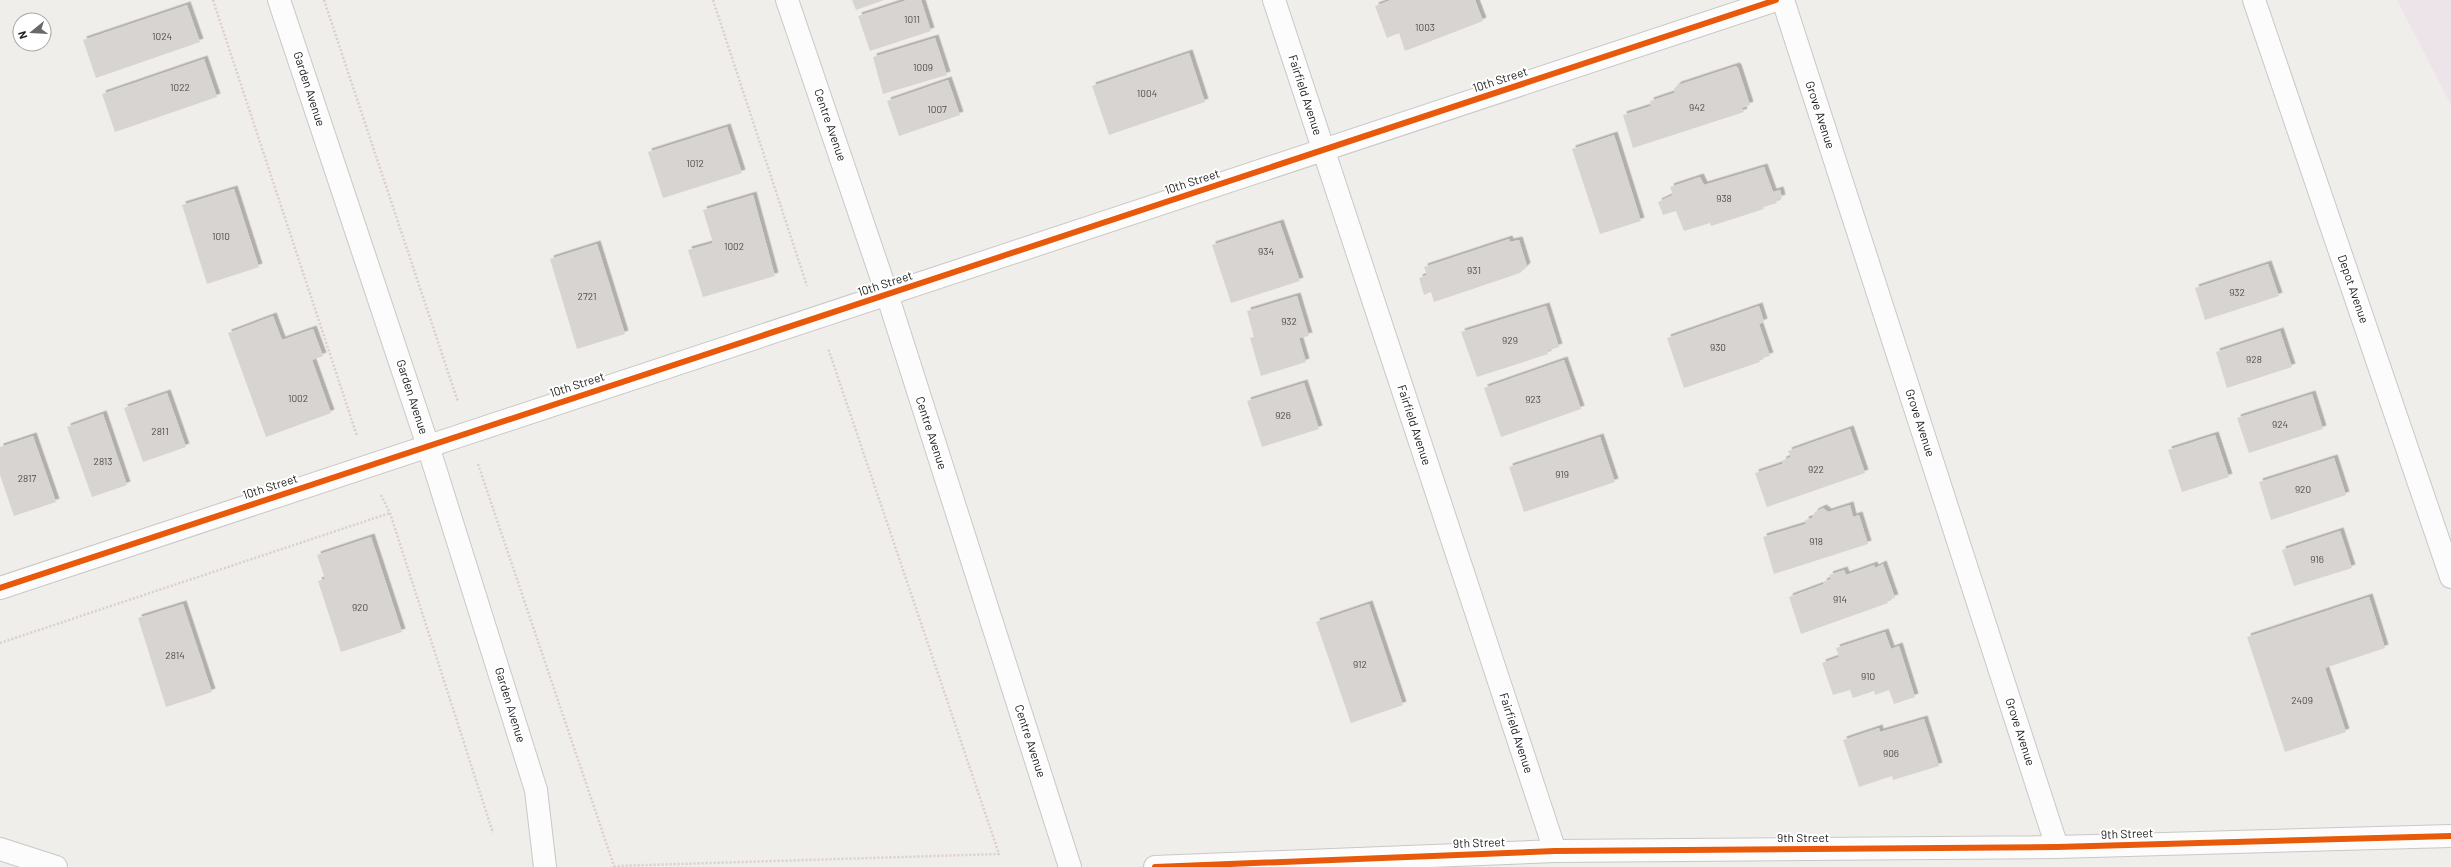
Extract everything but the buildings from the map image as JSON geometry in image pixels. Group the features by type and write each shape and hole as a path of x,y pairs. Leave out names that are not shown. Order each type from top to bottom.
{"street":[{"name":"Garden Avenue","path":"280,0 428,446 536,790 545,867"},
{"name":"Centre Avenue","path":"787,0 887,294 1070,867"},
{"name":"Fairfield Avenue","path":"1274,0 1555,851"},
{"name":"10th Street","path":"0,588 1776,0"},
{"name":"Grove Avenue","path":"1783,0 2058,847"},
{"name":"Depot Avenue","path":"2254,0 2451,577"},
{"name":"9th Street","path":"1155,867 1555,851 2058,847 2451,836"},
{"path":"0,849 56,867"}],"path":[{"path":"213,0 367,466 390,513 493,832"},
{"path":"324,0 614,866 999,854 818,318 713,0"},
{"path":"0,643 390,513"}],"shaded area":[{"path":"2397,0 2451,0 2451,105"}],"cycle path":[{"path":"0,588 1776,0"},
{"path":"1155,867 1555,851 2057,847 2451,836"}]}
